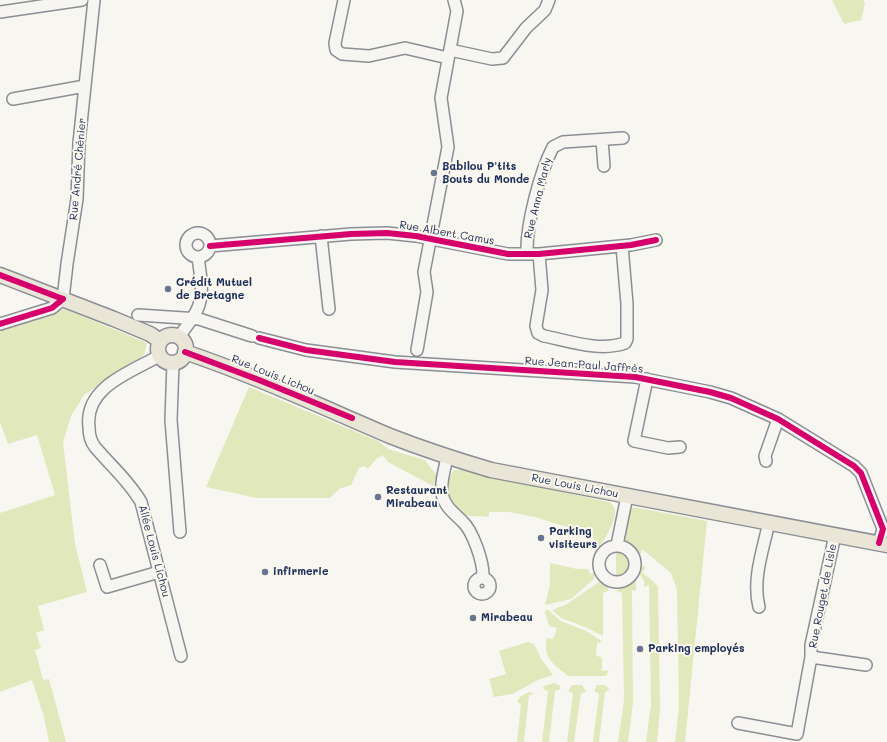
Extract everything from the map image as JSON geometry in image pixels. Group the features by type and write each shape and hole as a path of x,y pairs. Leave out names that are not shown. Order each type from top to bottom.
{"main road":[{"path":"0,275 150,334 160,341"},
{"path":"171,335 179,337 185,343 186,352 182,359 173,363 165,362 159,356 158,351 160,341 171,335"},
{"name":"Rue Louis Lichou","path":"186,352 259,380 391,436 447,457 491,470 883,544"}],"street":[{"path":"0,12 82,0"},
{"name":"Rue André Chénier","path":"63,299 77,199 79,143 94,0"},
{"path":"344,0 335,43 336,50 342,54 369,56 404,48 492,59 503,58 526,28 545,10 549,0"},
{"path":"416,350 427,292 424,272 448,147 441,98 457,11 454,0"},
{"path":"13,99 85,86"},
{"name":"Rue Anna Marly","path":"527,253 527,244 537,194 553,147 564,142 623,138"},
{"path":"602,140 604,166"},
{"path":"196,233 207,237 210,246 206,254 198,257 193,255 188,250 187,243 190,237 196,233"},
{"name":"Rue Albert Camus","path":"210,246 321,236 387,233 430,239 508,254 539,254 622,246 656,240"},
{"path":"321,236 329,309"},
{"path":"539,254 542,290 536,326 538,333 544,336 596,346 620,345 625,343 627,339 627,304 622,246"},
{"path":"179,337 192,319 201,299 202,288 198,257"},
{"path":"0,324 52,308 63,299"},
{"name":"Rue Jean-Paul Jaffrès","path":"138,315 201,319 255,337 306,350 395,362 635,377 710,392 731,398 778,419 854,466 861,473 883,528 883,544"},
{"name":"Allée Louis Lichou","path":"159,356 103,388 93,402 88,420 90,437 94,446 115,467 135,491 141,502 181,656"},
{"path":"173,363 171,420 180,532"},
{"path":"647,379 634,441 668,448 680,447"},
{"path":"766,461 765,456 778,419"},
{"path":"447,457 442,482 442,494 449,509 462,521 475,542 484,572 483,578"},
{"path":"617,545 627,496"},
{"path":"759,607 755,592 769,522"},
{"name":"Rue Rouget de Lisle","path":"738,723 797,734 811,657 811,645 835,535"},
{"path":"100,564 107,587 159,572"},
{"name":"Rue Rouget de Lisle","path":"811,657 866,665"}],"green space":[{"path":"832,0 863,0 865,4 861,20 844,24"},
{"path":"65,309 147,343 144,355 84,395 71,416 63,442 75,544 87,592 38,606 44,630 36,633 41,648 35,650 43,680 49,679 66,742 49,742 44,717 32,680 0,692 0,513 55,495 37,435 8,444 0,422 0,325"},
{"path":"249,387 378,441 388,449 425,460 437,476 433,486 388,462 383,455 376,459 368,469 364,466 359,468 351,485 339,489 330,498 257,498 206,487"},
{"path":"454,470 461,470 608,502 613,506 615,512 614,519 607,534 595,553 597,542 589,534 535,517 509,512 489,512 489,517 467,515 457,508 450,496 450,475"},
{"path":"633,507 707,521 685,742 675,742 679,708 677,589 671,573 642,549 641,554 628,544 625,530 629,514"},
{"path":"619,550 627,556 629,564 628,571 619,577 616,576 616,551"},
{"path":"550,563 577,569 588,569 590,574 594,573 594,579 571,599 545,605 550,585"},
{"path":"642,565 646,568 642,572 658,586 660,709 657,742 646,742 651,704 649,585 644,587 644,581 639,573"},
{"path":"633,579 636,581 636,591 632,590 633,703 628,742 618,742 624,700 622,593 616,591"},
{"path":"599,582 604,583 608,587 608,591 603,593 603,636 561,618 552,610 567,604"},
{"path":"546,610 561,621 586,631 603,642 597,643 596,656 602,657 602,671 609,670 606,676 568,676 550,660 546,651 547,638 553,639 557,628 549,626 545,613"},
{"path":"528,642 534,644 542,660 553,675 538,680 512,694 494,697 489,679 506,674 499,651"},
{"path":"554,683 559,685 561,689 555,691 549,742 542,742 548,691 543,689 544,686"},
{"path":"572,685 582,685 586,692 581,693 574,742 567,742 573,693 568,691"},
{"path":"597,685 605,685 610,690 605,692 599,742 593,742 599,694 594,691"},
{"path":"529,692 535,694 529,695 524,742 517,742 521,704 517,702 520,697"}],"cycle path":[{"path":"210,246 351,234 387,233 416,236 508,254 539,254 631,245 656,240"},
{"path":"0,275 63,299"},
{"path":"0,324 52,308 63,299"},
{"path":"259,338 306,350 395,362 635,377 710,392 731,398 778,419 854,466 861,473 883,529 879,543"},
{"path":"185,352 352,418"}],"place":[{"name":"Babilou P'tits Bouts du Monde","path":"434,173"},
{"name":"Crédit Mutuel de Bretagne","path":"168,289"},
{"name":"Restaurant Mirabeau","path":"378,497"},
{"name":"Parking visiteurs","path":"541,538"},
{"name":"infirmerie","path":"265,572"},
{"name":"Mirabeau","path":"473,618"},
{"name":"Parking employés","path":"640,649"}]}
